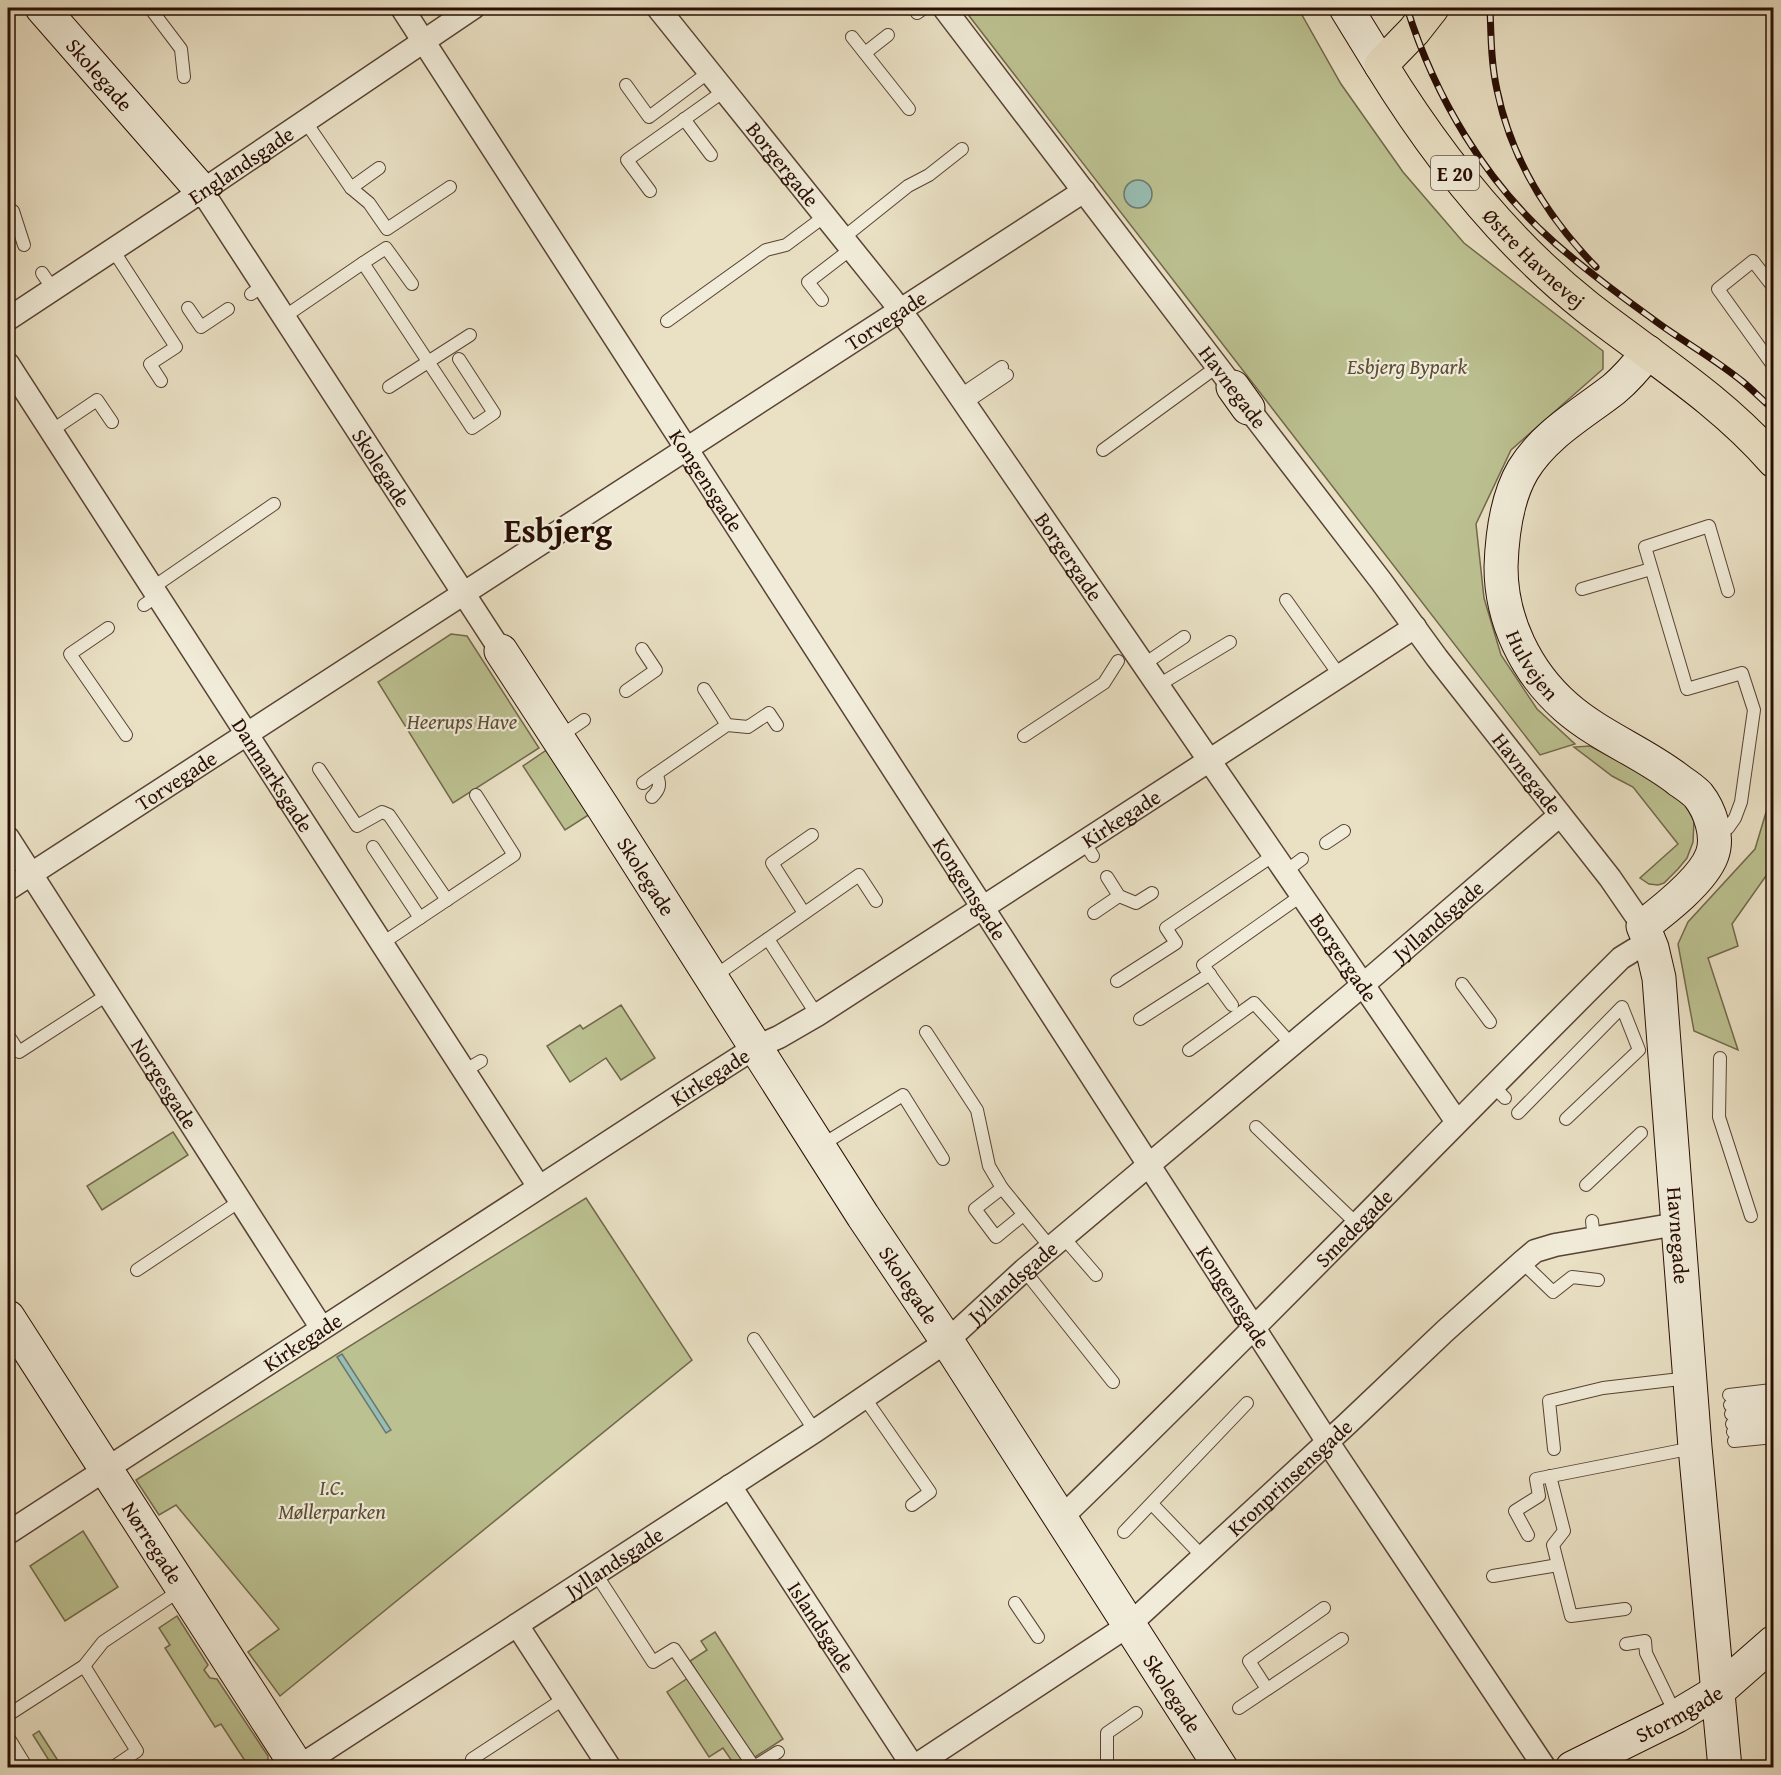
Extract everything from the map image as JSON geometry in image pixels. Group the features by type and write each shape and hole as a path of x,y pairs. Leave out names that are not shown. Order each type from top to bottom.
{"main road":[{"path":"1381,65 1414,31 1432,8"},
{"name":"Østre Havnevej","path":"1381,65 1410,112 1448,164 1496,222 1587,307 1720,407 1755,440 1773,461"}],"street":[{"name":"Skolegade","path":"42,8 202,191 257,290 284,317 352,413 501,651 571,729 612,814 711,978 1129,1625 1165,1695 1203,1732 1221,1767"},
{"name":"Kongensgade","path":"402,8 1255,1329 1320,1448 1545,1767"},
{"name":"Englandsgade","path":"8,319 47,281 113,250 472,8"},
{"name":"Borgergade","path":"658,8 896,304 962,400 1134,662 1157,686 1209,761 1287,862 1302,895 1457,1122"},
{"name":"Havnegade","path":"944,8 1415,627 1610,878 1648,937 1659,978 1695,1447 1725,1767"},
{"name":"Østre Havnevej","path":"1346,8 1381,65"},
{"name":"Torvegade","path":"8,889 26,866 246,733 464,594 687,449 896,304 1084,191"},
{"name":"Hulvejen","path":"1648,352 1616,387 1558,430 1523,471 1507,513 1502,546 1501,581 1506,609 1515,637 1528,663 1546,687 1566,707 1590,725 1670,772 1697,794 1710,813 1713,832 1712,854 1703,870 1675,900 1648,937"},
{"name":"Danmarksgade","path":"8,364 51,430 151,596 246,733 381,944 473,1066 539,1187"},
{"name":"Kirkegade","path":"8,1533 321,1327 756,1047 779,1037 817,1015 1011,889 1088,849 1209,761 1415,627"},
{"name":"Jyllandsgade","path":"298,1767 815,1431 947,1341 1024,1270 1231,1101 1292,1045 1560,815"},
{"name":"Norgesgade","path":"8,838 321,1327"},
{"name":"Smedegade","path":"1061,1518 1255,1329 1457,1122 1499,1092 1520,1049 1621,958 1648,937"},
{"name":"Kronprinsensgade","path":"913,1767 1058,1664 1129,1625 1347,1424 1444,1331 1535,1251 1593,1230 1677,1224"},
{"name":"Nørregade","path":"8,1317 298,1767"},
{"name":"Islandsgade","path":"730,1486 913,1767"},
{"path":"517,1625 610,1767"},
{"name":"Stormgade","path":"1572,1767 1677,1716 1717,1692 1773,1642"}],"lane":[{"path":"150,8 181,49 184,77"},
{"path":"865,53 888,34"},
{"path":"852,37 909,110"},
{"path":"626,85 649,117 709,72"},
{"path":"650,192 627,160 724,91"},
{"path":"684,119 711,155"},
{"path":"305,121 351,188 369,203 387,229 450,187"},
{"path":"822,300 808,282 908,186 929,175 963,149"},
{"path":"351,188 379,168"},
{"path":"13,211 24,245"},
{"path":"667,321 766,250 786,245 825,216"},
{"path":"284,317 386,248 412,285"},
{"path":"113,250 176,347 150,364 161,381"},
{"path":"1773,288 1754,261 1718,289 1773,367"},
{"path":"363,263 472,428 494,413 459,359"},
{"path":"188,308 201,327 228,309"},
{"path":"389,387 470,335"},
{"path":"962,400 1005,371"},
{"path":"1102,450 1233,387"},
{"path":"51,430 97,400 112,422"},
{"path":"151,596 274,504"},
{"path":"1713,832 1728,828 1738,810 1754,710 1742,673 1687,689 1645,547 1709,526 1728,591"},
{"path":"1582,589 1651,569"},
{"path":"1286,600 1340,676"},
{"path":"108,628 70,654 126,735"},
{"path":"1134,662 1184,637"},
{"path":"1157,686 1230,642"},
{"path":"1024,736 1160,646"},
{"path":"626,691 656,670 642,649"},
{"path":"704,689 727,725"},
{"path":"643,783 727,725 748,727 769,713 777,725"},
{"path":"320,769 357,826 382,812 395,821 447,900"},
{"path":"652,797 659,789 660,781 656,774"},
{"path":"381,944 514,855 476,795"},
{"path":"1326,843 1344,831"},
{"path":"804,914 772,863 812,835"},
{"path":"373,847 420,918"},
{"path":"1117,981 1176,943 1166,927 1287,862"},
{"path":"711,978 859,875 876,901"},
{"path":"1107,877 1119,896 1136,903 1152,893"},
{"path":"1232,1005 1203,965 1302,895"},
{"path":"1094,913 1119,896"},
{"path":"768,939 817,1015"},
{"path":"1140,1019 1209,974"},
{"path":"1462,984 1490,1022"},
{"path":"8,1035 19,1052 107,995"},
{"path":"1189,1050 1254,1003 1292,1045"},
{"path":"1518,1113 1622,1007 1639,1050 1566,1119"},
{"path":"926,1032 977,1110 989,1166 1002,1188 1023,1215 1096,1275"},
{"path":"1720,1058 1719,1117 1751,1216"},
{"path":"819,1147 903,1095 944,1159"},
{"path":"1256,1127 1357,1224"},
{"path":"1586,1185 1642,1139"},
{"path":"1002,1188 975,1209 996,1237 1023,1215"},
{"path":"137,1270 240,1201"},
{"path":"1522,1262 1553,1292 1572,1277 1598,1280"},
{"path":"1024,1270 1113,1382"},
{"path":"754,1340 815,1431"},
{"path":"1554,1449 1549,1401 1603,1388 1691,1378"},
{"path":"1732,1419 1773,1395"},
{"path":"864,1397 930,1492 912,1505"},
{"path":"1124,1532 1247,1403"},
{"path":"1732,1419 1773,1408"},
{"path":"1732,1419 1773,1418"},
{"path":"1732,1419 1773,1427"},
{"path":"1732,1419 1773,1437"},
{"path":"1528,1535 1515,1511 1539,1496 1536,1479 1695,1447"},
{"path":"1550,1476 1564,1531 1553,1545 1571,1616 1625,1609"},
{"path":"1152,1504 1203,1557"},
{"path":"1493,1576 1558,1565"},
{"path":"596,1574 653,1662 674,1648 754,1767 778,1752"},
{"path":"8,1714 84,1666 103,1642 183,1589"},
{"path":"1014,1603 1038,1637"},
{"path":"1267,1689 1249,1661 1324,1608"},
{"path":"1239,1708 1342,1639"},
{"path":"1626,1644 1645,1641 1646,1653 1677,1716"},
{"path":"84,1666 137,1751 112,1767"},
{"path":"472,1760 565,1698"},
{"path":"1107,1767 1107,1733 1136,1713"},
{"path":"8,1737 27,1767"}],"green space":[{"name":"Esbjerg Bypark","path":"963,8 1298,8 1341,84 1403,172 1464,243 1603,351 1603,369 1511,450 1476,524 1484,598 1501,655 1537,709 1575,744 1540,755"},
{"name":"Heerups Have","path":"451,634 467,636 539,748 453,803 378,682"},
{"path":"1590,746 1651,779 1684,803 1694,820 1693,842 1687,858 1664,883 1649,884 1640,878 1678,844 1633,787 1612,776 1574,747"},
{"path":"548,749 590,814 565,830 523,766"},
{"path":"1773,789 1773,870 1768,873 1732,924 1738,946 1708,958 1738,1050 1694,1031 1678,944 1688,922 1755,849"},
{"path":"621,1005 655,1058 621,1080 606,1058 570,1082 547,1046 580,1025 583,1029"},
{"path":"173,1132 188,1155 102,1210 87,1186"},
{"name":"I.C. Møllerparken","path":"586,1198 692,1360 280,1696 248,1652 279,1629 176,1505 159,1515 136,1480"},
{"path":"83,1531 118,1587 65,1621 30,1566"},
{"path":"177,1616 208,1665 204,1670 210,1678 217,1679 268,1756 268,1760 260,1767 249,1767 221,1724 215,1727 165,1648 170,1645 159,1628"},
{"path":"715,1632 783,1739 752,1759 690,1661 707,1650 701,1641"},
{"path":"691,1676 747,1762 736,1767 723,1748 709,1757 667,1692"},
{"path":"39,1731 62,1767 53,1767 33,1735"}],"water":[{"path":"1138,180 1148,184 1152,194 1148,204 1138,208 1128,204 1124,194 1128,184"},
{"path":"342,1354 391,1430 386,1433 337,1357"}],"railway":[{"path":"1407,8 1432,74 1465,136 1485,166 1530,220 1590,272 1661,325 1732,373 1774,410"},
{"path":"1490,8 1495,80 1511,139 1533,185 1547,207 1578,248 1596,267"}],"district":[{"name":"Esbjerg","path":"558,530"}]}
